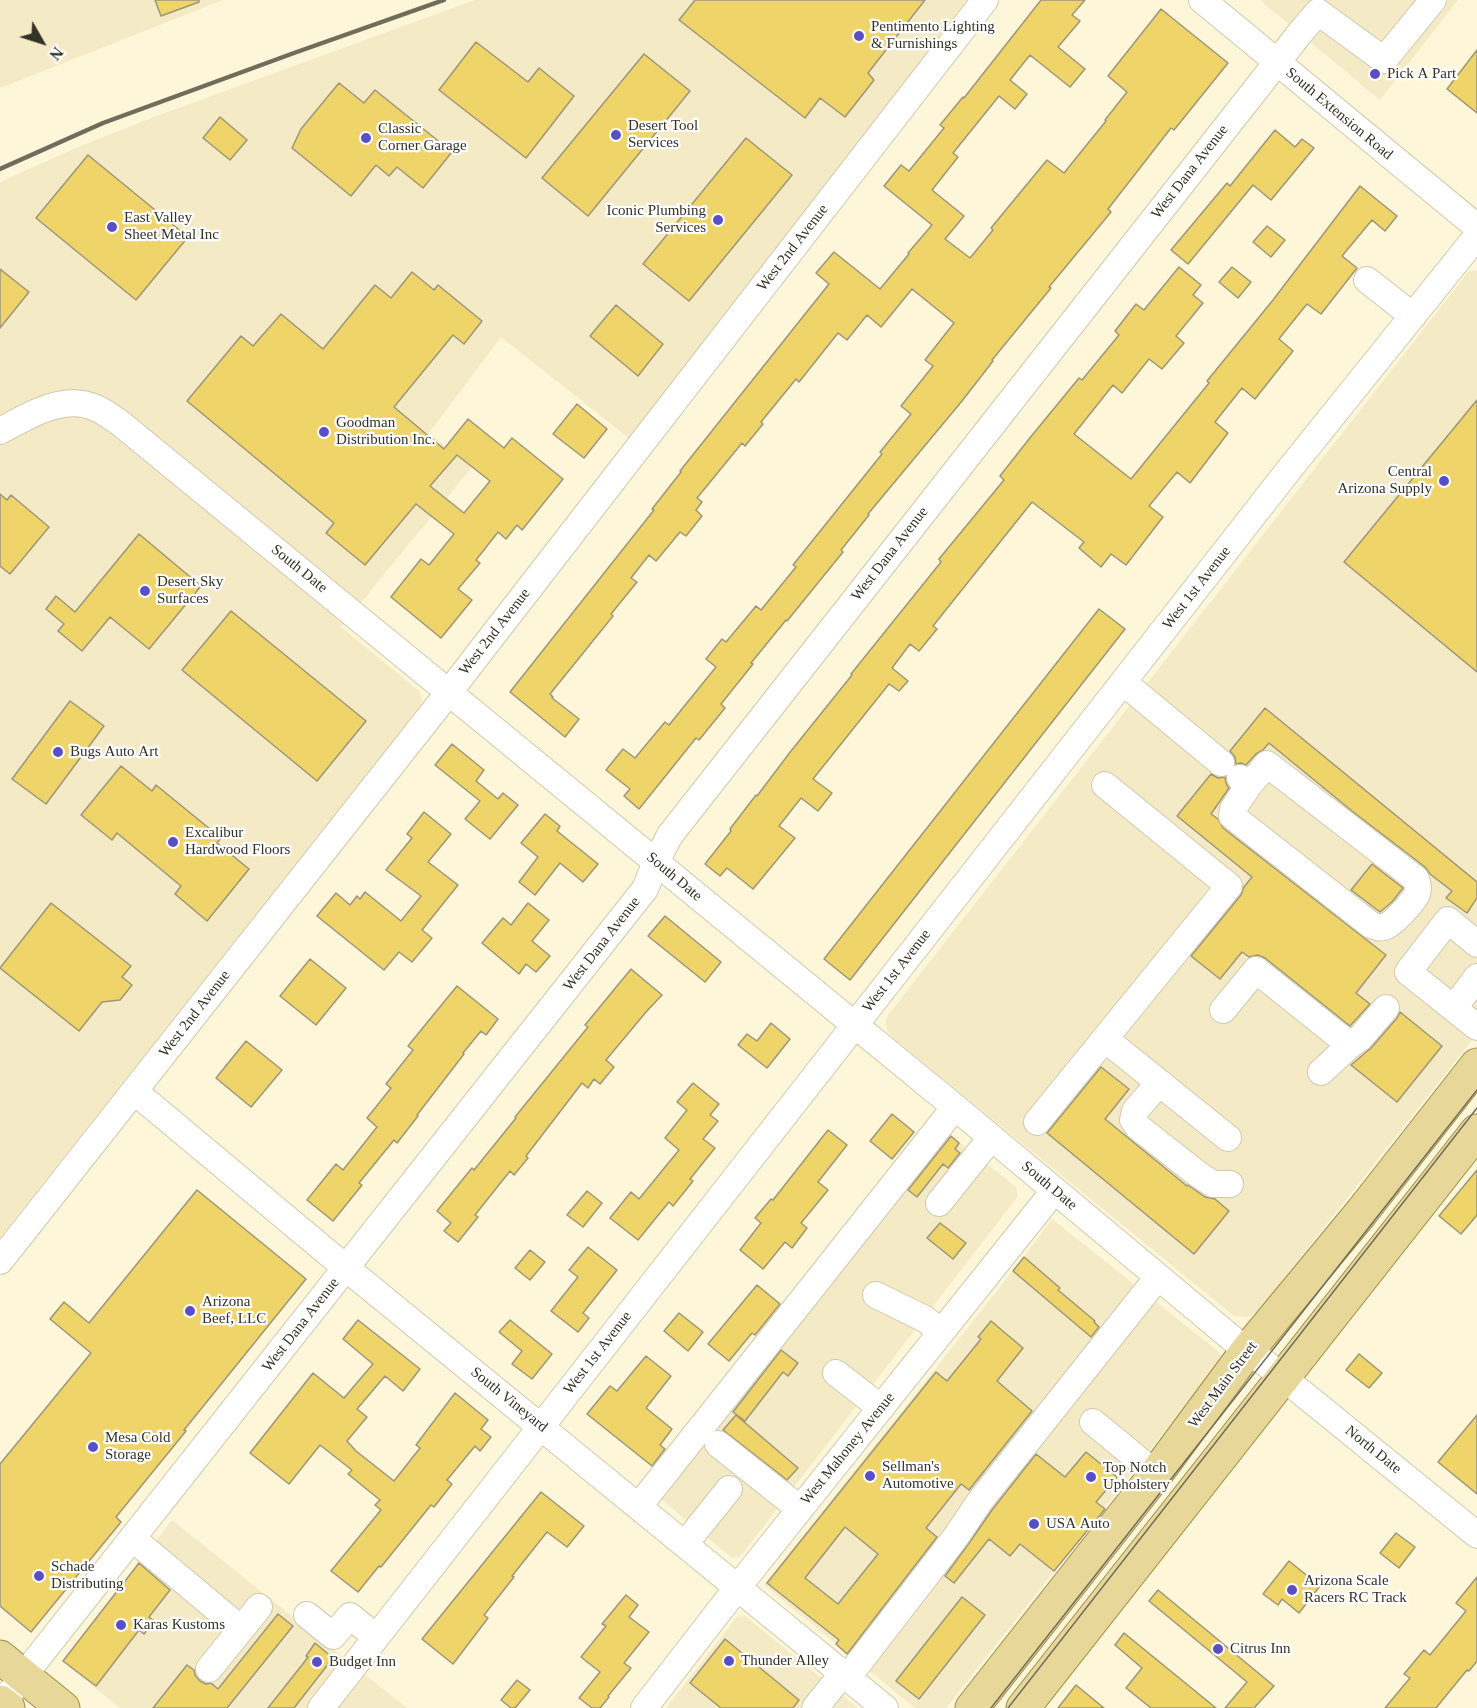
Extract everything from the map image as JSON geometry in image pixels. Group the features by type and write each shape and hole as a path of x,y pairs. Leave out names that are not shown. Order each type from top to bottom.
{"main road":[{"name":"West Main Street","path":"1023,1708 1266,1364 1361,1213 1477,1065"},
{"name":"West Main Street","path":"972,1708 1156,1474 1266,1364 1477,1131"},
{"path":"12,1667 63,1708"}],"street":[{"name":"West 2nd Avenue","path":"0,1261 449,692 986,0"},
{"name":"South Extension Road","path":"1202,0 1477,227"},
{"name":"West Dana Avenue","path":"3,1704 12,1667 132,1538 645,889 670,835 1276,62 1318,12 1384,60 1433,0"},
{"name":"West 1st Avenue","path":"321,1708 1287,471 1477,236"},
{"path":"1367,280 1413,316"},
{"name":"South Date","path":"0,431 34,413 72,403 95,408 120,423 1266,1364"},
{"path":"1124,682 1237,775"},
{"path":"1267,764 1416,879 1419,885 1417,893 1394,921 1386,927 1379,928 1371,925 1232,816 1237,775 1267,764"},
{"path":"1037,1122 1229,886 1105,785"},
{"path":"1477,945 1448,920 1408,972 1477,1027"},
{"path":"1223,1010 1256,970 1350,1045"},
{"path":"1454,1008 1477,977"},
{"path":"1321,1072 1360,1038 1386,1008"},
{"path":"1105,1039 1228,1138"},
{"path":"1159,1083 1135,1111 1133,1120 1138,1127 1199,1175 1213,1184 1230,1184"},
{"name":"South Vineyard","path":"134,1091 346,1268 885,1708"},
{"path":"639,1506 955,1107"},
{"path":"939,1203 991,1138"},
{"name":"West Mahoney Avenue","path":"644,1708 1054,1191"},
{"path":"815,1708 845,1675 955,1538 980,1501 1124,1335 1158,1277"},
{"path":"876,1295 925,1319 941,1332"},
{"name":"North Date","path":"1266,1364 1477,1535"},
{"path":"836,1373 881,1408"},
{"path":"1093,1422 1156,1474"},
{"path":"718,1444 800,1509"},
{"path":"685,1544 729,1489"},
{"path":"132,1538 241,1629"},
{"path":"209,1669 259,1607"},
{"path":"307,1615 333,1636 350,1616 376,1637"}],"shaded area":[{"path":"0,0 223,0 0,88"},
{"path":"475,0 967,0 630,439 501,337 429,433 472,467 341,627 419,691 422,699 420,706 0,1238 0,182 78,147 154,117"},
{"name":"Pick A Part","path":"1260,0 1458,0 1380,100"},
{"path":"1477,270 1477,1034 1258,1311 1248,1317 1234,1316 892,1037 887,1030 886,1022 888,1015 1469,271"},
{"path":"944,1130 1016,1187 1018,1196 740,1557 732,1558 656,1495"},
{"path":"1052,1219 1219,1352 1222,1359 946,1708 915,1708 764,1585"},
{"path":"172,1520 407,1708 120,1708 63,1661"},
{"path":"745,1616 858,1708 666,1708 737,1617"}],"building":[{"path":"155,0 199,0 199,2 161,16"},
{"path":"695,0 925,0 868,73 874,80 845,117 820,98 805,118 679,20"},
{"path":"1041,0 1085,0 1072,15 1080,21 1058,47 1085,69 1070,87 1030,55 1010,80 1027,94 1015,109 999,96 953,153 958,157 932,190 964,216 945,239 970,258 993,230 991,228 1047,160 1064,173 1106,121 1127,92 1108,76 1161,9 1228,63 1174,130 1171,128 1108,209 1111,212 1049,287 1051,288 992,360 962,401 868,514 841,550 843,552 751,663 753,664 721,704 725,708 699,740 696,738 639,809 624,796 630,789 606,770 623,749 635,758 665,722 669,725 716,667 706,659 722,639 726,642 756,606 761,610 796,567 793,565 911,414 901,406 933,366 925,360 954,323 912,289 881,327 867,315 847,340 838,333 799,382 796,379 761,422 763,424 745,446 742,443 697,498 702,502 696,510 702,516 686,536 680,532 656,561 649,555 631,578 637,582 611,614 613,616 550,694 579,719 565,737 510,692 654,510 652,509 680,471 829,284 816,273 834,252 880,289 932,225 884,186 901,165 909,171 944,128 940,125"},
{"path":"476,42 528,82 539,68 574,96 526,158 439,90"},
{"path":"1477,50 1477,113 1447,89"},
{"name":"Desert Tool Services","path":"644,54 690,91 588,216 542,178"},
{"name":"Classic Corner Garage","path":"339,83 364,103 375,90 452,152 423,188 397,167 389,176 376,165 351,196 292,148 301,129"},
{"path":"220,117 247,140 230,160 203,138"},
{"path":"1275,130 1295,147 1302,139 1314,148 1271,200 1253,185 1188,264 1171,250 1227,183 1230,186"},
{"name":"Iconic Plumbing Services","path":"746,138 792,175 689,301 643,264"},
{"name":"East Valley Sheet Metal Inc","path":"88,155 188,237 136,300 36,218"},
{"path":"1360,186 1397,216 1385,231 1372,220 1342,256 1357,268 1321,314 1307,304 1279,339 1293,351 1255,399 1242,388 1215,422 1228,433 1190,483 1177,472 1149,506 1163,517 1126,565 1111,554 1101,567 1079,548 1084,542 1032,502 933,626 937,629 919,651 910,644 892,668 908,681 899,691 889,684 813,779 832,793 818,811 801,798 779,826 795,838 753,889 727,868 720,876 705,864 756,795 941,562 939,559 1004,480 1000,476 1079,378 1082,380 1119,335 1115,331 1136,304 1144,310 1179,267 1201,285 1193,295 1203,303 1176,336 1184,343 1162,369 1149,359 1122,393 1113,385 1074,434 1131,479 1209,383 1207,381 1273,300"},
{"path":"1267,226 1285,240 1271,257 1253,242"},
{"path":"1232,267 1251,282 1238,298 1219,282"},
{"path":"0,269 29,292 0,328"},
{"path":"412,272 434,290 438,285 482,321 464,344 453,335 394,407 444,449 468,419 504,448 512,438 563,479 522,530 517,525 506,539 498,532 476,560 480,563 458,589 472,600 441,638 391,597 421,559 429,565 454,534 416,504 365,565 326,533 334,523 187,401 241,336 253,346 281,314 323,349 375,285 391,298","holes":["457,455 490,481 464,513 430,486"]},
{"path":"616,305 663,344 638,376 590,336"},
{"name":"Central Arizona Supply","path":"1477,400 1477,672 1344,562"},
{"path":"577,404 607,429 584,458 553,434"},
{"path":"0,494 7,500 11,495 49,527 10,574 0,566"},
{"name":"Desert Sky Surfaces","path":"139,534 201,586 149,649 110,617 82,651 58,631 64,624 46,609 56,596 75,612"},
{"path":"1099,609 1125,629 850,980 824,959"},
{"path":"231,611 366,721 317,781 182,670"},
{"name":"Bugs Auto Art","path":"70,701 104,726 46,804 12,779"},
{"path":"1265,708 1477,882 1477,898 1467,913 1446,898 1452,891 1430,874 1425,867 1269,743 1246,765 1236,764 1235,757 1230,751"},
{"path":"452,744 484,770 476,781 498,799 503,793 518,805 490,839 465,819 480,801 435,765"},
{"name":"Excalibur Hardwood Floors","path":"121,766 152,791 156,785 221,838 217,843 249,869 207,921 175,894 181,886 117,833 112,840 81,815"},
{"path":"1211,774 1218,778 1225,777 1229,788 1211,814 1218,819 1223,828 1386,955 1356,993 1370,1004 1350,1026 1265,958 1258,955 1249,957 1242,952 1220,979 1191,956 1241,895 1252,877 1177,816"},
{"path":"424,812 451,834 428,862 458,885 422,930 432,938 412,962 399,952 384,970 317,916 336,893 350,905 357,896 360,899 365,892 401,921 421,896 386,870 412,838 407,834"},
{"path":"545,814 560,826 557,831 598,864 583,882 560,863 535,895 519,882 538,857 521,843"},
{"path":"1372,864 1403,888 1380,912 1351,890"},
{"path":"51,903 131,966 122,977 132,985 120,1000 102,1002 79,1031 0,968"},
{"path":"528,903 549,920 532,941 550,956 536,972 526,964 519,974 482,943 503,918 511,925"},
{"path":"665,916 721,962 705,982 648,936"},
{"path":"310,959 346,988 316,1025 280,996"},
{"path":"631,969 662,995 606,1060 614,1067 600,1084 594,1079 588,1088 582,1083 526,1156 528,1158 514,1175 510,1171 475,1215 478,1217 458,1242 444,1231 451,1223 437,1211 516,1118 588,1027 585,1025"},
{"path":"457,986 498,1019 486,1035 481,1031 463,1053 418,1116 397,1143 394,1140 359,1183 362,1185 333,1221 307,1200 336,1164 343,1170 377,1127 367,1118 391,1088 386,1084 413,1050 408,1046"},
{"path":"1400,1012 1442,1046 1397,1102 1351,1065 1371,1048"},
{"path":"771,1023 790,1039 767,1068 738,1045 747,1034 757,1041"},
{"path":"246,1041 282,1070 251,1107 216,1078"},
{"path":"1101,1067 1129,1089 1105,1119 1187,1186 1205,1197 1215,1199 1229,1211 1194,1254 1047,1133"},
{"path":"693,1083 719,1104 710,1115 718,1121 703,1139 715,1148 690,1179 693,1181 673,1206 669,1202 638,1240 610,1218 631,1192 639,1199 679,1150 665,1138 687,1110 677,1102"},
{"path":"892,1114 914,1132 892,1159 870,1141"},
{"path":"828,1130 847,1145 818,1182 828,1190 801,1223 807,1228 792,1248 785,1242 763,1269 740,1250 761,1223 755,1218 771,1199 773,1200"},
{"path":"951,1136 959,1143 955,1149 960,1153 948,1168 943,1164 917,1197 908,1190"},
{"path":"1477,1170 1477,1215 1461,1234 1439,1216"},
{"path":"197,1190 306,1279 116,1517 121,1522 31,1632 0,1606 0,1464 91,1353 50,1319 64,1302 89,1323"},
{"path":"587,1191 602,1203 583,1227 567,1215"},
{"path":"940,1223 966,1243 953,1259 927,1238"},
{"path":"588,1247 617,1270 583,1313 589,1318 578,1332 551,1311 578,1277 569,1270"},
{"path":"530,1250 545,1262 530,1280 515,1268"},
{"path":"1024,1257 1095,1321 1099,1327 1091,1337 1013,1271"},
{"path":"757,1285 780,1304 755,1335 752,1333 729,1361 708,1344"},
{"path":"679,1313 703,1332 688,1351 664,1331"},
{"path":"358,1320 420,1369 403,1391 385,1376 357,1409 367,1417 347,1441 356,1451 394,1481 420,1448 416,1445 455,1393 488,1420 481,1429 491,1437 480,1451 475,1446 447,1480 452,1484 434,1507 431,1505 358,1592 331,1571 381,1510 375,1505 380,1500 348,1474 352,1470 320,1445 289,1484 250,1453 313,1373 344,1398 373,1364 343,1339"},
{"path":"510,1320 552,1354 532,1379 512,1364 522,1351 499,1332"},
{"path":"991,1321 1023,1348 997,1381 1032,1411 969,1490 961,1484 926,1528 937,1537 847,1654 836,1644 839,1640 767,1583 936,1372 947,1381 981,1339 978,1337","holes":["845,1527 878,1554 838,1604 805,1578"]},
{"path":"781,1350 798,1363 788,1376 783,1372 745,1421 733,1412"},
{"path":"1359,1354 1382,1373 1369,1388 1346,1370"},
{"path":"646,1356 671,1376 646,1408 672,1429 660,1445 665,1449 652,1466 587,1414 610,1386 617,1391"},
{"path":"736,1415 798,1468 787,1480 723,1430"},
{"path":"1477,1415 1477,1494 1438,1462"},
{"name":"USA Auto","path":"1086,1452 1117,1477 1096,1502 1105,1509 1054,1571 1020,1544 1010,1556 989,1539 954,1583 945,1576 1036,1454 1065,1477"},
{"path":"541,1492 584,1526 567,1547 547,1532 484,1615 488,1618 453,1664 422,1639"},
{"path":"1396,1533 1415,1547 1399,1568 1380,1553"},
{"name":"Arizona Scale Racers RC Track","path":"1289,1561 1320,1586 1299,1613 1282,1599 1278,1605 1263,1594"},
{"name":"Karas Kustoms","path":"139,1563 170,1590 149,1617 154,1621 144,1634 139,1630 96,1686 63,1661"},
{"path":"1477,1577 1477,1661 1436,1708 1385,1708 1410,1678 1404,1674 1424,1650 1430,1655 1466,1611 1456,1603"},
{"name":"Citrus Inn","path":"1158,1590 1274,1686 1254,1708 1225,1708 1247,1682 1149,1601"},
{"path":"626,1595 638,1605 629,1617 649,1632 624,1663 631,1668 600,1708 592,1708 579,1698 600,1672 581,1657 606,1626 602,1624"},
{"path":"962,1597 985,1615 919,1699 896,1681"},
{"path":"278,1614 293,1626 227,1708 153,1708 187,1665 194,1670 200,1681 206,1684 211,1683 218,1689"},
{"path":"1124,1633 1216,1708 1151,1708 1126,1688 1142,1668 1115,1645"},
{"name":"Thunder Alley","path":"725,1639 799,1700 793,1708 721,1708 690,1683"},
{"path":"315,1643 333,1658 294,1708 268,1708 308,1657 306,1656"},
{"path":"517,1680 530,1690 515,1708 511,1708 501,1700"},
{"path":"1076,1685 1104,1708 1058,1708"}],"tram line":[{"path":"991,1708 1477,1090"},
{"path":"1008,1708 1477,1108"}],"railway":[{"path":"0,169 103,123 444,0"}],"place":[{"name":"Pentimento Lighting & Furnishings","path":"859,36"},
{"name":"Pick A Part","path":"1375,74"},
{"name":"Desert Tool Services","path":"616,135"},
{"name":"Classic Corner Garage","path":"366,138"},
{"name":"Iconic Plumbing Services","path":"718,220"},
{"name":"East Valley Sheet Metal Inc","path":"112,227"},
{"name":"Goodman Distribution Inc.","path":"324,432"},
{"name":"Central Arizona Supply","path":"1444,481"},
{"name":"Desert Sky Surfaces","path":"145,591"},
{"name":"Bugs Auto Art","path":"58,752"},
{"name":"Excalibur Hardwood Floors","path":"173,842"},
{"name":"Arizona Beef, LLC","path":"190,1311"},
{"name":"Mesa Cold Storage","path":"93,1447"},
{"name":"Sellman's Automotive","path":"870,1476"},
{"name":"Top Notch Upholstery","path":"1091,1477"},
{"name":"USA Auto","path":"1034,1524"},
{"name":"Schade Distributing","path":"39,1576"},
{"name":"Arizona Scale Racers RC Track","path":"1292,1590"},
{"name":"Karas Kustoms","path":"121,1625"},
{"name":"Citrus Inn","path":"1218,1649"},
{"name":"Thunder Alley","path":"729,1661"},
{"name":"Budget Inn","path":"317,1662"}]}
